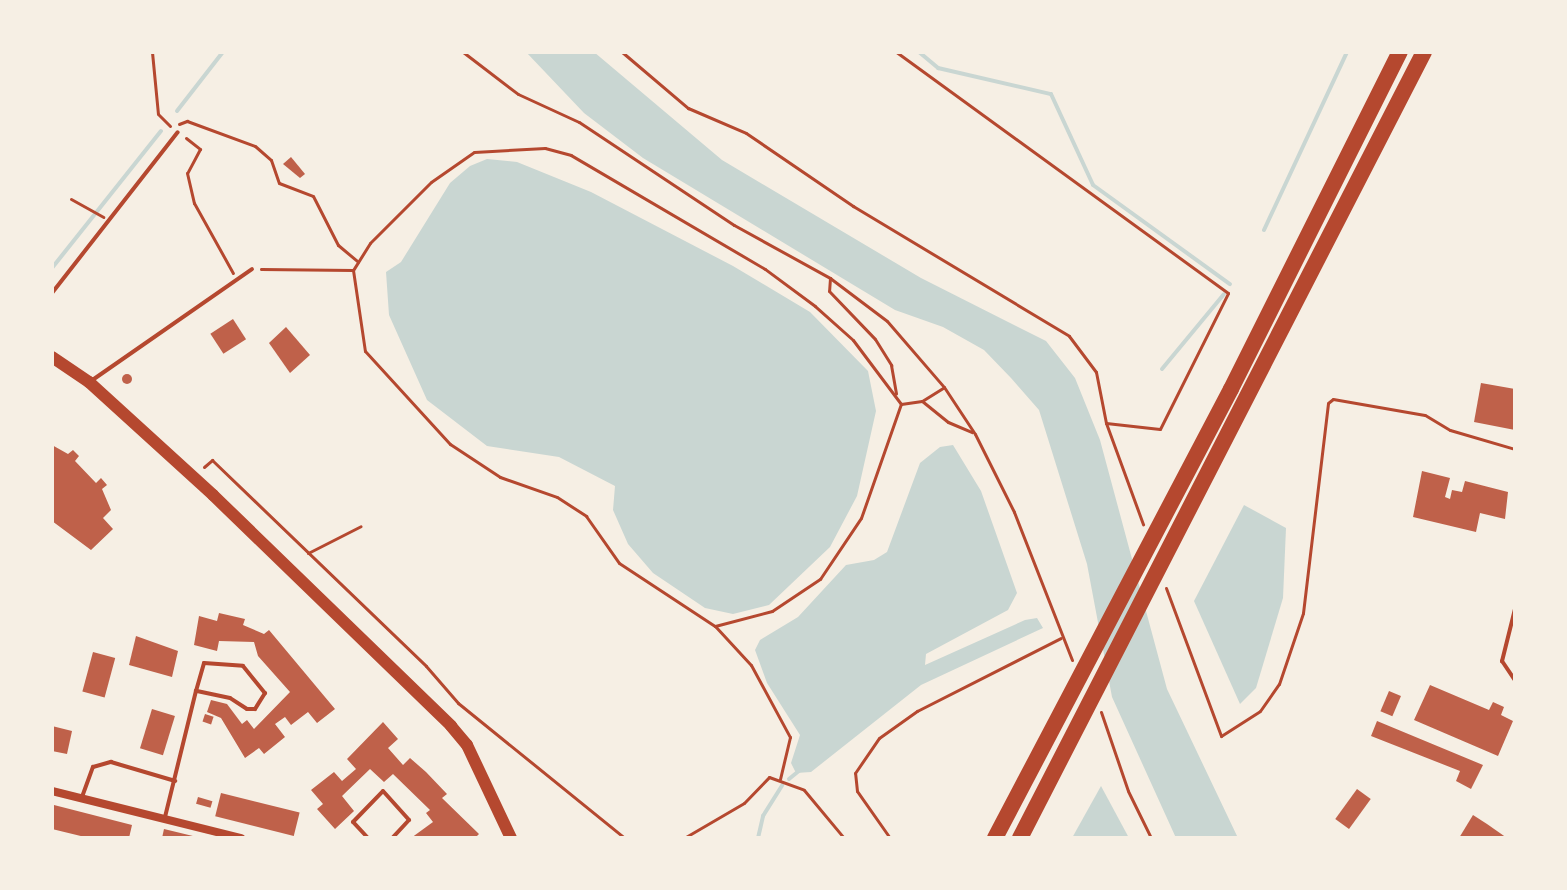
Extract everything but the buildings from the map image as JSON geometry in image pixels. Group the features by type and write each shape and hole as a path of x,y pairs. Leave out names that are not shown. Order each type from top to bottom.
{"highway":[{"path":"995,838 1161,524 1400,52"},
{"path":"1020,838 1092,710 1424,52"}],"main road":[{"path":"52,357 89,382 192,477 451,726 467,745 511,838"}],"street":[{"path":"52,791 241,838"}],"lane":[{"path":"52,293 178,132"},
{"path":"89,382 235,276 252,269"},
{"path":"1515,609 1502,661 1515,680"},
{"path":"165,820 196,691 204,663 224,661 243,666 265,693 255,709 247,709 230,698 196,691"},
{"path":"82,799 93,767 111,762 175,781"},
{"path":"368,838 353,822 383,791 409,820 392,838"}],"path":[{"path":"152,52 158,114 200,149 187,173 194,203 205,231 235,276"},
{"path":"463,52 518,94 579,122 734,225 830,278 887,321 944,387 975,434 1014,512 1061,638 1076,667"},
{"path":"622,52 688,108 746,133 853,206 1069,336 1096,372 1106,423 1144,527"},
{"path":"896,52 1228,293 1160,429 1106,423"},
{"path":"173,127 187,121 255,146 271,160 279,183 313,196 338,245 358,262"},
{"path":"715,626 772,611 820,579 861,518 901,404 896,394 853,340 765,269 571,155 545,148 474,152 431,182 353,270 365,351 450,444 500,477 557,497 586,516 619,563 715,626 751,665 790,737 780,779"},
{"path":"71,199 98,214"},
{"path":"252,269 353,270"},
{"path":"830,278 829,291 875,339 891,365 896,394"},
{"path":"901,404 922,401 944,387"},
{"path":"1166,587 1221,736 1260,711 1279,684 1303,613 1328,403 1333,399 1425,415 1450,430 1515,449"},
{"path":"922,401 975,434"},
{"path":"192,477 212,460 426,666 458,703 625,838"},
{"path":"308,553 361,526"},
{"path":"890,838 857,791 855,773 871,748 917,711 1061,638"},
{"path":"1092,710 1151,838"},
{"path":"684,838 744,803 769,777 804,790 844,838"}],"shaded area":[{"path":"526,52 594,52 722,160 921,278 1046,341 1075,378 1100,440 1167,689 1238,838 1176,838 1112,697 1087,564 1039,410 1011,378 984,350 943,327 895,310 643,158 584,113"},
{"path":"487,159 517,162 591,192 733,266 810,312 868,371 876,411 857,496 830,547 769,605 733,614 705,608 653,573 628,544 613,510 615,486 559,457 487,446 427,400 389,315 386,272 401,262 450,183 470,166"},
{"path":"953,445 981,491 1017,593 1008,610 926,654 925,665 1025,620 1037,618 1043,628 921,685 811,772 796,773 791,763 800,735 767,683 755,650 760,640 798,617 846,565 874,560 887,552 920,463 940,447"},
{"path":"1244,505 1286,528 1283,598 1256,688 1240,704 1194,601"},
{"path":"1101,786 1129,838 1072,838"}],"waterway":[{"path":"177,111 223,52"},
{"path":"919,52 938,68 1051,94 1093,185 1230,284"},
{"path":"1264,230 1347,52"},
{"path":"52,268 161,131"},
{"path":"1162,369 1224,294"},
{"path":"789,779 799,771"},
{"path":"758,838 763,816 782,786"}]}
